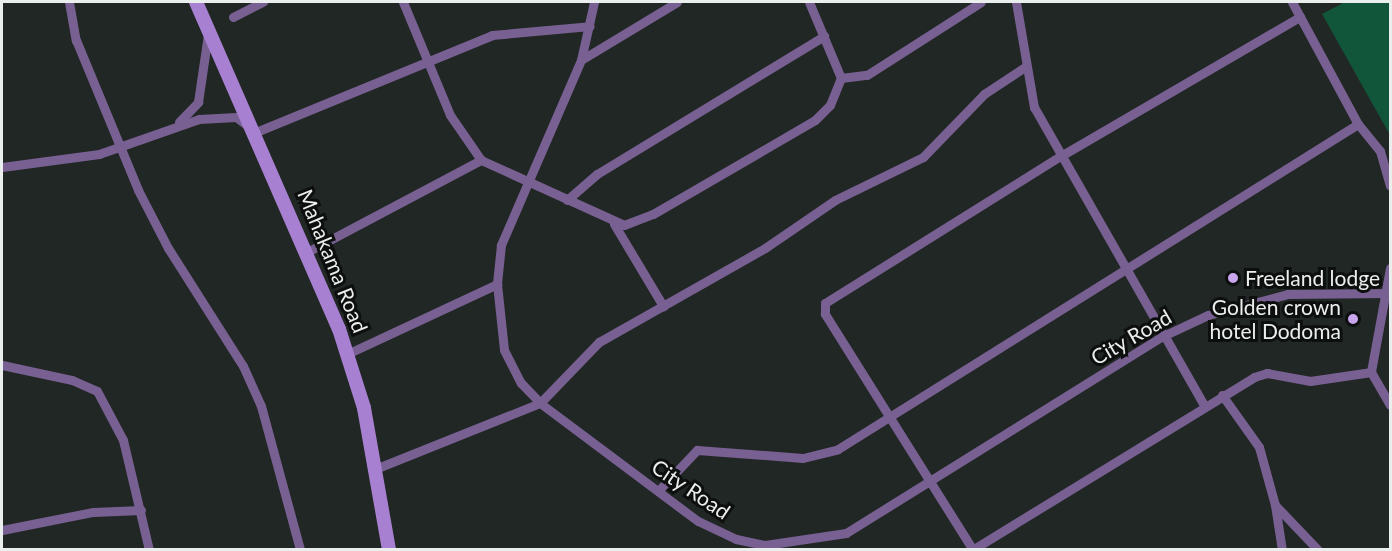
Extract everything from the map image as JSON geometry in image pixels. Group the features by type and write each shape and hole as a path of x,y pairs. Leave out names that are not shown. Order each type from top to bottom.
{"street":[{"path":"69,2 76,40 120,148 168,248 243,366 261,406 300,549"},
{"name":"Mahakama Road","path":"196,2 309,251 347,354 375,469 388,549"},
{"path":"233,17 263,2"},
{"path":"403,2 454,123 480,160 614,224 636,223 815,120 830,105 841,78 809,2"},
{"name":"City Road","path":"594,2 581,60 525,181 501,245 497,284 504,350 521,383 540,403 698,521 736,539 765,545 846,532 930,485 1161,337 1250,302 1288,294 1389,293"},
{"path":"581,60 677,2"},
{"path":"841,78 867,75 981,2"},
{"path":"1016,2 1025,67 1034,107 1059,157 1161,337 1204,405"},
{"path":"1292,2 1358,124 1380,151 1390,186"},
{"path":"1300,18 1059,157 825,303 825,314 930,485 973,549 1204,405 1267,374 1310,381 1371,372"},
{"path":"2,167 120,148 172,127 227,116 256,132 426,59 492,35 590,26"},
{"path":"172,127 198,102 208,31"},
{"path":"567,200 597,174 825,36"},
{"path":"375,469 540,403 592,348 836,200 923,157 984,94 1025,67"},
{"path":"658,491 697,450 816,457 888,417 1358,124"},
{"path":"1380,151 1390,152"},
{"path":"309,251 480,160"},
{"path":"614,224 663,306"},
{"path":"1390,268 1389,293 1371,372 1390,405"},
{"path":"347,354 497,284"},
{"path":"2,365 72,380 97,392 123,440 149,549"},
{"path":"1222,395 1259,447 1275,505 1282,549"},
{"path":"1275,505 1318,549"},
{"path":"2,530 93,512 141,510"}],"green space":[{"path":"1345,2 1390,2 1390,135 1322,14"}],"place":[{"name":"Freeland lodge","path":"1233,278"},
{"name":"Golden crown hotel Dodoma","path":"1353,319"}]}
